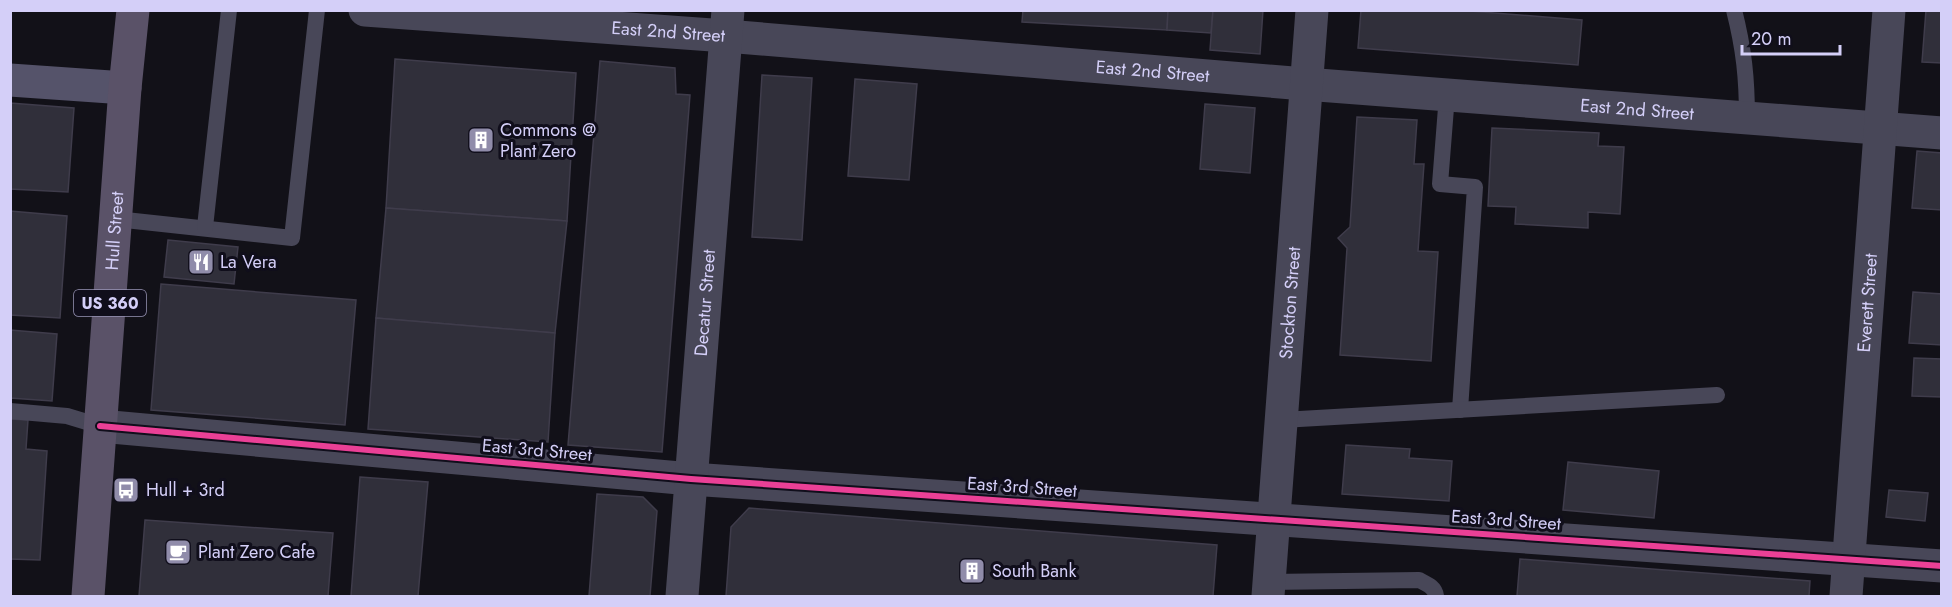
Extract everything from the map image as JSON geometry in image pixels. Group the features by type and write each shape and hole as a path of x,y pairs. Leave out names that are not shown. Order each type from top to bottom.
{"main road":[{"name":"Hull Street","path":"88,597 125,88 133,10"}],"street":[{"name":"East 2nd Street","path":"365,10 727,23 1305,84 1941,133"},
{"name":"Stockton Street","path":"1269,589 1311,10"},
{"name":"Everett Street","path":"1846,597 1889,10"},
{"name":"Decatur Street","path":"682,597 727,23"},
{"path":"10,80 125,88"},
{"name":"East 3rd Street","path":"100,426 691,479 1941,566"}],"lane":[{"path":"205,228 229,10"},
{"path":"116,219 292,238 317,10"},
{"path":"1734,10 1747,76 1747,119"},
{"path":"1448,95 1440,184 1475,187 1460,410"},
{"path":"1282,420 1717,395"},
{"path":"10,411 67,416 100,426"},
{"path":"1269,589 1419,580 1435,591 1436,597"}],"building":[{"path":"1023,10 1168,10 1167,30 1022,22"},
{"path":"1168,10 1213,10 1211,33 1167,30"},
{"path":"1213,10 1263,10 1260,54 1210,50"},
{"path":"1361,10 1457,10 1582,20 1578,65 1358,48"},
{"path":"1926,10 1942,10 1942,63 1922,62"},
{"name":"Commons @ Plant Zero","path":"395,59 576,73 567,221 386,208"},
{"path":"600,61 675,68 676,94 690,95 662,452 568,445"},
{"path":"762,75 812,78 802,240 752,237"},
{"path":"855,79 917,84 909,180 848,176"},
{"path":"10,103 74,108 68,192 10,189"},
{"path":"1205,104 1255,108 1250,173 1200,169"},
{"path":"1357,117 1417,120 1414,164 1424,164 1418,251 1438,252 1431,361 1340,355 1347,248 1338,238 1350,227"},
{"path":"1492,128 1599,133 1598,146 1624,147 1620,214 1588,212 1588,228 1515,224 1516,207 1488,206"},
{"path":"1917,151 1942,153 1942,210 1912,208"},
{"path":"386,208 567,221 555,333 376,318"},
{"path":"10,211 67,216 60,318 10,315"},
{"name":"La Vera","path":"168,240 238,247 234,284 164,277"},
{"path":"161,284 356,300 345,425 151,410"},
{"path":"1913,292 1942,294 1942,345 1909,343"},
{"path":"376,318 555,333 548,442 368,429"},
{"path":"10,330 57,334 52,401 10,398"},
{"path":"1914,358 1942,359 1942,397 1912,396"},
{"path":"10,419 28,420 26,449 47,451 40,560 10,559"},
{"path":"1346,445 1410,449 1409,458 1452,461 1449,501 1342,494"},
{"path":"1568,462 1659,471 1654,518 1563,510"},
{"path":"360,477 428,482 418,596 351,596"},
{"path":"1889,490 1928,493 1925,521 1886,517"},
{"path":"597,494 643,497 657,511 650,596 589,596"},
{"name":"South Bank","path":"749,508 1217,545 1213,596 726,596 731,527"},
{"path":"145,520 333,533 328,596 139,596"},
{"path":"1520,559 1810,581 1809,596 1517,596"}],"cycle path":[{"path":"100,426 691,479 1942,566"}],"place":[{"name":"Commons @ Plant Zero","path":"481,140"},
{"name":"La Vera","path":"201,262"},
{"name":"Hull + 3rd","path":"126,490"},
{"name":"Plant Zero Cafe","path":"178,552"},
{"name":"South Bank","path":"972,571"}]}
